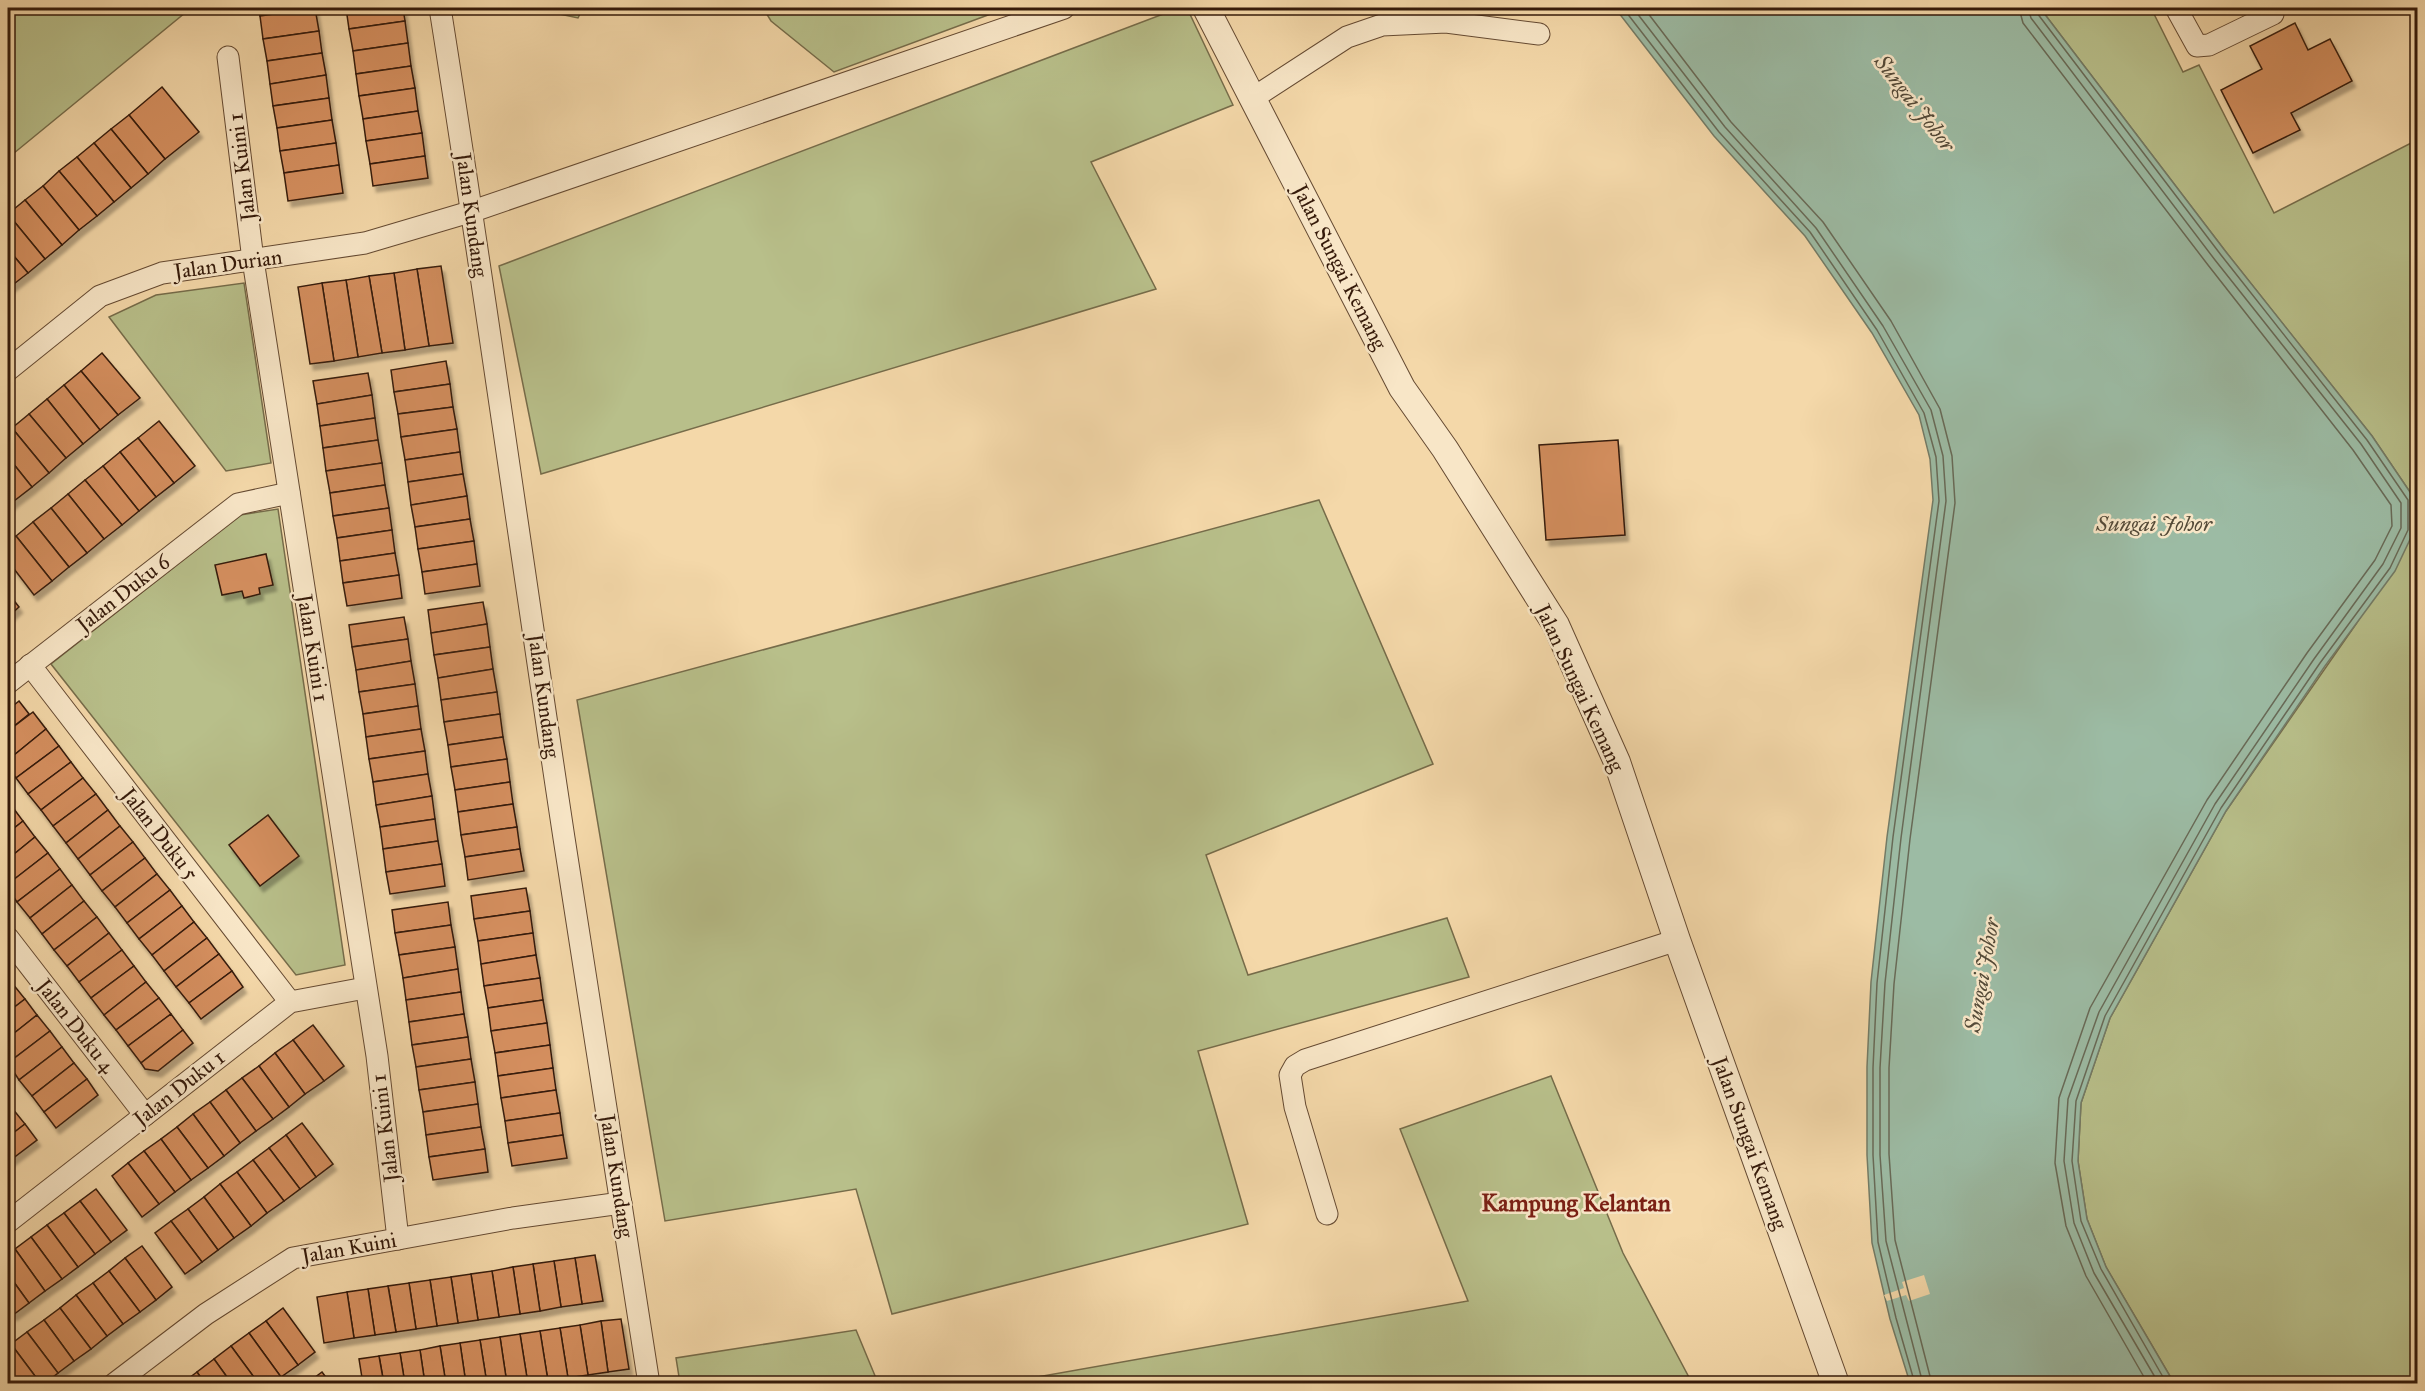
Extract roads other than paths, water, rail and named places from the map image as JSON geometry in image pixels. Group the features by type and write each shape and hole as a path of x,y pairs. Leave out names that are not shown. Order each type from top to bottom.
{"street":[{"name":"Jalan Kundang","path":"440,8 473,211 491,346 650,1383"},
{"name":"Jalan Durian","path":"8,370 100,296 162,273 365,243 473,211 1064,8"},
{"name":"Jalan Sungai Kemang","path":"1206,8 1402,388 1445,449 1556,625 1617,762 1677,940 1836,1383"},
{"path":"2176,8 2197,46 2209,45 2273,14"},
{"path":"1252,98 1347,37 1382,25 1446,22 1539,34"},
{"name":"Jalan Kuini 1","path":"228,57 253,260 376,1056 398,1239"},
{"name":"Jalan Duku 6","path":"8,683 238,504 289,493"},
{"name":"Jalan Duku 5","path":"30,665 290,1002"},
{"name":"Jalan Duku 4","path":"8,938 145,1115"},
{"path":"1327,1214 1295,1107 1290,1075 1295,1066 1305,1060 1677,940"},
{"name":"Jalan Duku 1","path":"8,1222 290,1002 365,988"},
{"name":"Jalan Kuini","path":"114,1383 206,1314 293,1258 513,1218 621,1203"}],"water":[{"name":"Sungai Johor","path":"1615,8 2040,8 2226,252 2372,436 2414,498 2414,531 2395,571 2325,666 2226,811 2110,1018 2081,1103 2078,1161 2087,1219 2106,1267 2174,1383 1910,1383 1890,1319 1872,1243 1867,1155 1867,1067 1871,982 1887,837 1933,500 1930,459 1919,415 1872,333 1805,236 1714,136"}],"district":[{"name":"Kampung Kelantan","path":"1576,1203"}]}
